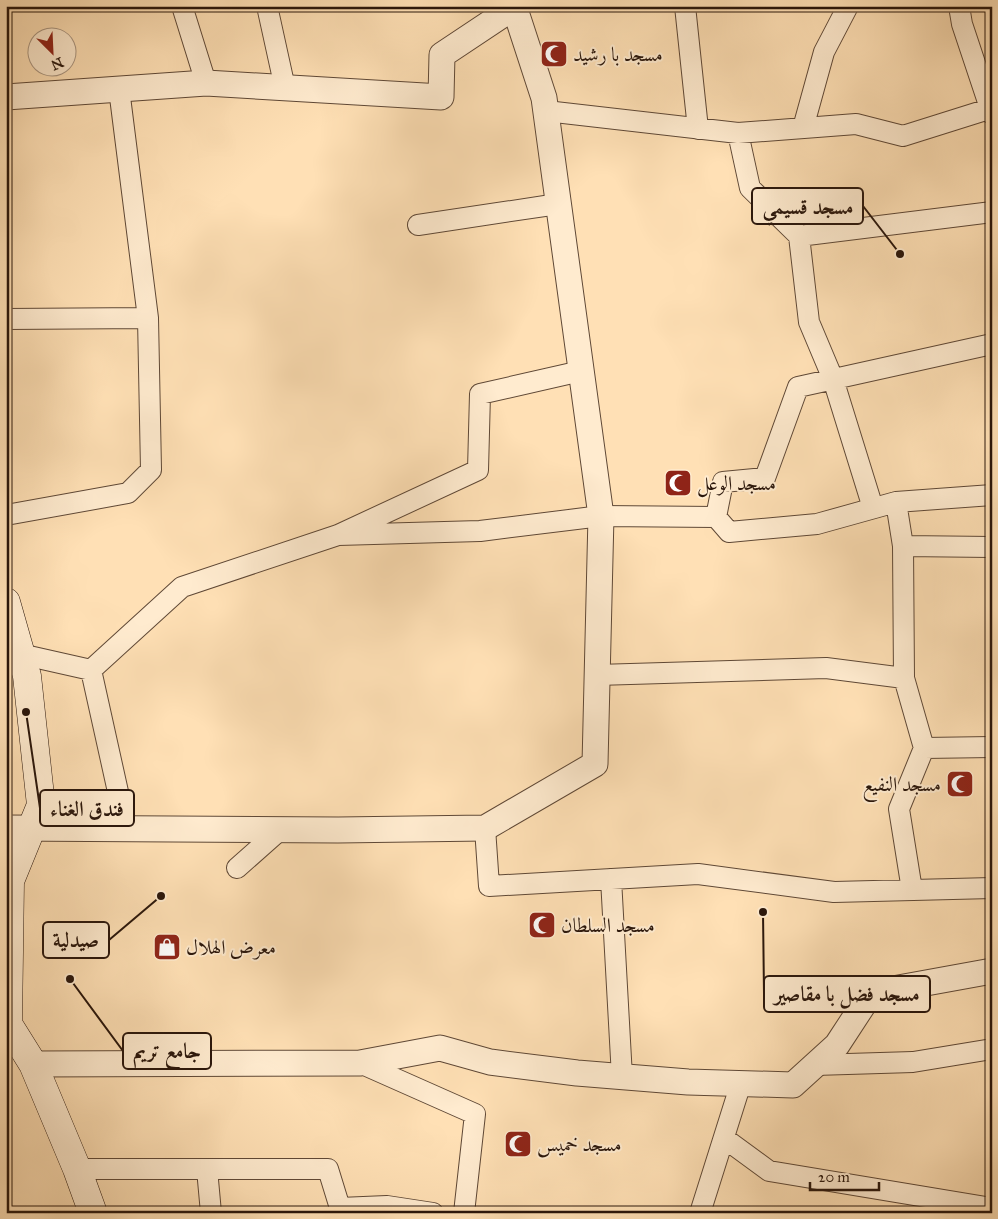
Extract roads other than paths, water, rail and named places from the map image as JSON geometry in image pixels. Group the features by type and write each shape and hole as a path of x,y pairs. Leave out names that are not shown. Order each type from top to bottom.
{"main road":[{"path":"6,602 27,676 40,805 19,828 10,882 7,1024 33,1064 77,1169 93,1213"}],"street":[{"path":"182,6 206,83"},
{"path":"267,6 285,88"},
{"path":"6,97 206,83 441,97 442,55 514,6 544,98 601,516 595,764 485,828 19,828"},
{"path":"685,6 698,129"},
{"path":"803,128 824,52 848,6"},
{"path":"546,111 738,133 856,124 903,136 991,110 962,24 960,6"},
{"path":"6,515 128,493 151,470 148,318 119,89"},
{"path":"738,133 750,188 799,236 809,322 833,379 873,508"},
{"path":"418,225 558,204"},
{"path":"799,236 992,212"},
{"path":"6,318 148,318"},
{"path":"716,517 723,482 765,478 798,386 992,344"},
{"path":"91,670 182,588 338,535 478,470 480,394 582,371"},
{"path":"338,535 480,531 601,516 716,517 729,532 817,524 896,502 992,495"},
{"path":"896,502 904,546 904,678 924,748 900,809 912,890"},
{"path":"904,546 992,547"},
{"path":"20,654 91,670"},
{"path":"598,676 826,668 904,678"},
{"path":"91,670 126,828"},
{"path":"924,748 992,747"},
{"path":"485,828 489,886 698,874 834,892 992,888"},
{"path":"237,868 281,829"},
{"path":"611,879 622,1077"},
{"path":"33,1064 360,1063 440,1048 490,1062 622,1077 688,1082 792,1085 837,1045 871,993 992,971"},
{"path":"815,1065 913,1062 992,1049"},
{"path":"360,1063 475,1114 464,1213"},
{"path":"700,1213 741,1083"},
{"path":"724,1138 769,1172 992,1208"},
{"path":"77,1169 328,1170 340,1208 387,1206 433,1213"},
{"path":"207,1169 211,1213"}],"place":[{"name":"مسجد با رشيد","path":"554,54"},
{"name":"مسجد قسيمي","path":"900,254"},
{"name":"مسجد الوعل","path":"678,483"},
{"name":"فندق الغناء","path":"26,712"},
{"name":"مسجد النفيع","path":"960,784"},
{"name":"صيدلية","path":"161,896"},
{"name":"مسجد فضل با مقاصير","path":"763,912"},
{"name":"مسجد السلطان","path":"542,925"},
{"name":"معرض الهلال","path":"167,947"},
{"name":"جامع تريم","path":"70,979"},
{"name":"مسجد خميس","path":"518,1144"}]}
